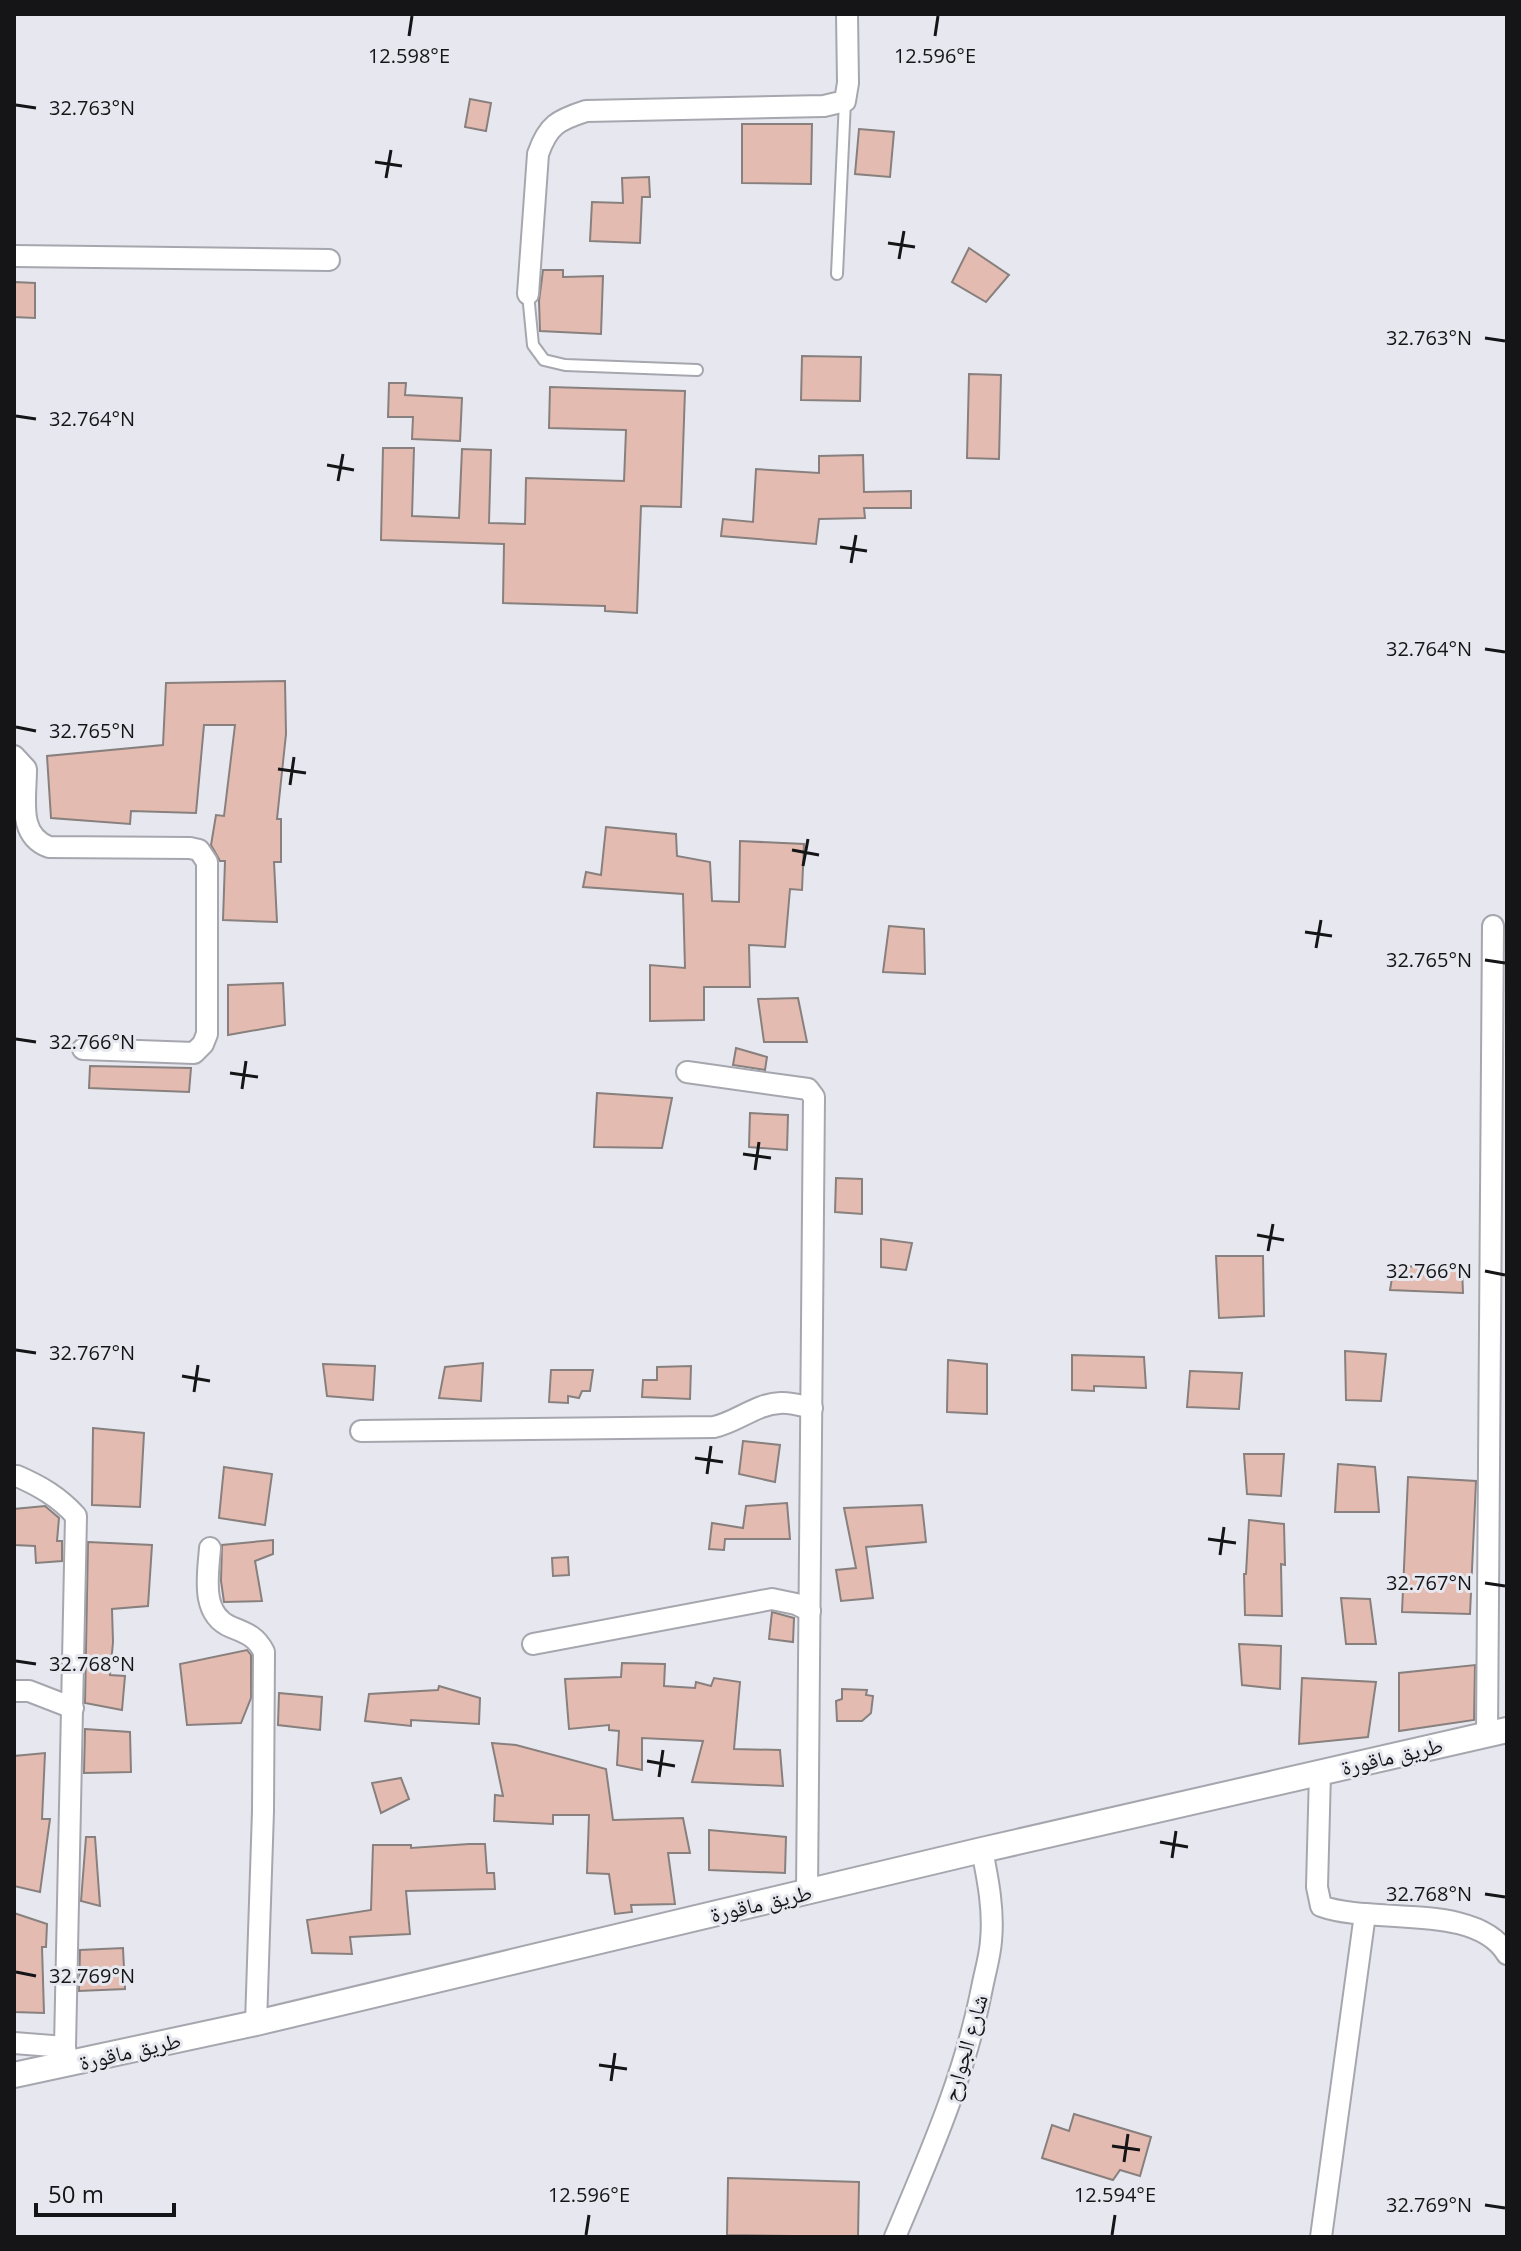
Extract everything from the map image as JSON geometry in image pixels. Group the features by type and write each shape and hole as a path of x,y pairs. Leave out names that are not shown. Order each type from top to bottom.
{"street":[{"path":"528,294 538,154 544,136 560,119 586,111 824,106 845,101 848,83 847,14"},
{"path":"14,256 329,260"},
{"path":"14,756 26,769 27,830 35,842 49,847 190,848 199,850 207,862 207,1034 203,1044 194,1053 175,1054 83,1049"},
{"path":"1493,926 1497,1732"},
{"path":"687,1072 808,1089 814,1097 807,1892"},
{"path":"361,1431 714,1427 731,1424 762,1406 781,1403 812,1408"},
{"path":"14,2043 66,2056 76,1516 63,1502 17,1476"},
{"path":"210,1548 207,1598 216,1616 223,1623 252,1635 264,1652 263,1811 256,2023"},
{"path":"533,1644 772,1599 796,1604 810,1611"},
{"path":"14,1691 29,1691 73,1708"},
{"name":"طريق ماقورة","path":"14,2075 66,2056 256,2023 982,1850 1497,1732"},
{"path":"1320,1773 1318,1898 1321,1906 1467,1926 1487,1932 1507,1954"},
{"name":"شارع الجوارح","path":"895,2237 944,2123 977,2017 991,1932 990,1892 982,1850"},
{"path":"1321,2237 1365,1914"}],"lane":[{"path":"837,274 845,101"},
{"path":"528,294 533,345 544,360 565,365 697,370"}],"building":[{"path":"470,99 491,103 486,131 465,127"},
{"path":"742,124 812,124 811,184 742,183"},
{"path":"859,129 894,132 890,177 855,174"},
{"path":"649,177 650,197 642,197 640,243 590,241 592,202 623,203 622,178"},
{"path":"969,248 1009,275 986,302 952,282"},
{"path":"543,270 563,270 563,277 603,276 601,334 540,331 539,301"},
{"path":"14,282 35,283 35,318 14,317"},
{"path":"802,356 861,357 860,401 801,400"},
{"path":"969,374 1001,375 999,459 967,458"},
{"path":"389,383 406,383 405,395 462,398 460,441 412,439 413,417 388,417"},
{"path":"550,387 685,391 681,507 641,506 637,613 605,611 605,606 503,603 504,544 381,540 383,448 414,448 412,516 459,518 462,449 491,450 489,523 525,524 526,478 624,481 626,430 549,428"},
{"path":"863,455 864,492 911,491 911,508 864,508 865,518 819,519 816,544 721,536 723,519 753,522 756,469 819,473 819,456"},
{"path":"285,681 286,734 277,819 281,819 281,862 274,862 277,922 223,920 225,861 220,861 211,845 216,815 224,816 235,725 204,725 196,813 131,811 130,824 51,818 47,756 163,745 166,683"},
{"path":"606,827 676,834 677,856 710,862 712,901 739,902 740,841 804,844 802,890 790,889 785,947 749,945 750,987 704,987 704,1020 650,1021 650,965 685,968 683,894 583,887 586,872 601,875"},
{"path":"889,926 924,929 925,974 883,972"},
{"path":"283,983 285,1025 228,1035 228,985"},
{"path":"798,998 807,1042 764,1042 758,999"},
{"path":"736,1048 767,1057 765,1070 733,1065"},
{"path":"90,1066 191,1068 189,1092 89,1088"},
{"path":"597,1093 672,1098 662,1148 594,1147"},
{"path":"750,1113 788,1115 787,1150 749,1147"},
{"path":"836,1178 862,1179 862,1214 835,1212"},
{"path":"881,1239 912,1243 906,1270 881,1267"},
{"path":"1216,1256 1263,1256 1264,1316 1219,1318"},
{"path":"1394,1266 1462,1268 1463,1293 1390,1290"},
{"path":"1345,1351 1386,1354 1381,1401 1346,1400"},
{"path":"1072,1355 1144,1357 1146,1388 1094,1386 1094,1391 1072,1390"},
{"path":"948,1360 987,1364 987,1414 947,1412"},
{"path":"483,1363 481,1401 439,1398 445,1367"},
{"path":"323,1364 375,1366 373,1400 327,1396"},
{"path":"691,1366 690,1399 642,1397 643,1380 657,1380 657,1367"},
{"path":"551,1370 593,1370 590,1391 582,1391 579,1398 568,1396 568,1403 549,1402"},
{"path":"1190,1371 1242,1373 1239,1409 1187,1407"},
{"path":"93,1428 144,1433 140,1507 92,1505"},
{"path":"743,1441 780,1445 775,1482 739,1474"},
{"path":"1244,1454 1284,1454 1281,1496 1247,1494"},
{"path":"1338,1464 1375,1467 1379,1512 1335,1512"},
{"path":"224,1467 272,1474 265,1525 219,1518"},
{"path":"1408,1477 1476,1481 1470,1614 1402,1612"},
{"path":"787,1503 790,1539 725,1539 724,1550 709,1549 712,1523 743,1528 746,1506"},
{"path":"922,1505 926,1542 866,1547 873,1598 841,1601 836,1570 856,1568 844,1508"},
{"path":"45,1506 59,1518 57,1541 62,1541 62,1561 36,1563 35,1546 14,1545 14,1509"},
{"path":"1249,1520 1284,1524 1282,1616 1245,1615 1244,1574"},
{"path":"273,1540 273,1554 255,1561 262,1601 224,1602 222,1545"},
{"path":"88,1542 152,1545 148,1606 112,1609 110,1675 125,1676 122,1710 85,1703"},
{"path":"568,1557 569,1575 553,1576 552,1558"},
{"path":"1341,1598 1370,1599 1376,1644 1346,1644"},
{"path":"772,1612 794,1618 793,1642 769,1639"},
{"path":"1239,1644 1281,1646 1280,1689 1242,1685"},
{"path":"247,1650 251,1655 251,1698 241,1723 187,1725 180,1664"},
{"path":"622,1663 665,1664 664,1686 695,1688 696,1682 711,1686 714,1678 740,1682 734,1749 780,1750 783,1786 692,1782 703,1741 642,1738 642,1770 617,1765 619,1731 609,1730 609,1725 569,1729 565,1679 621,1677"},
{"path":"1475,1665 1474,1720 1399,1731 1399,1673"},
{"path":"1302,1678 1376,1682 1368,1737 1299,1744"},
{"path":"439,1686 480,1698 479,1724 411,1720 411,1726 365,1721 369,1694 438,1690"},
{"path":"842,1689 867,1690 866,1695 873,1696 871,1713 862,1721 837,1721 836,1701 842,1699"},
{"path":"279,1693 322,1697 320,1730 278,1725"},
{"path":"85,1729 130,1732 131,1772 84,1773"},
{"path":"492,1743 516,1745 606,1769 613,1820 683,1818 690,1853 668,1853 675,1904 631,1905 632,1912 615,1914 609,1874 587,1873 589,1815 553,1815 553,1824 494,1821 495,1795 503,1796"},
{"path":"45,1753 42,1819 50,1819 40,1892 14,1886 14,1756"},
{"path":"401,1778 409,1799 381,1813 372,1783"},
{"path":"709,1830 786,1837 785,1873 709,1870"},
{"path":"86,1837 95,1837 100,1906 81,1901"},
{"path":"485,1844 487,1873 494,1873 495,1889 406,1891 410,1934 350,1937 352,1954 312,1953 307,1920 371,1910 373,1845 411,1845 411,1848"},
{"path":"14,1913 47,1924 46,1947 42,1947 44,2013 14,2012"},
{"path":"123,1948 125,1989 79,1991 80,1950"},
{"path":"1074,2114 1151,2137 1140,2176 1120,2170 1113,2180 1042,2158 1052,2125 1069,2131"},
{"path":"728,2178 859,2182 858,2237 727,2235"}]}
